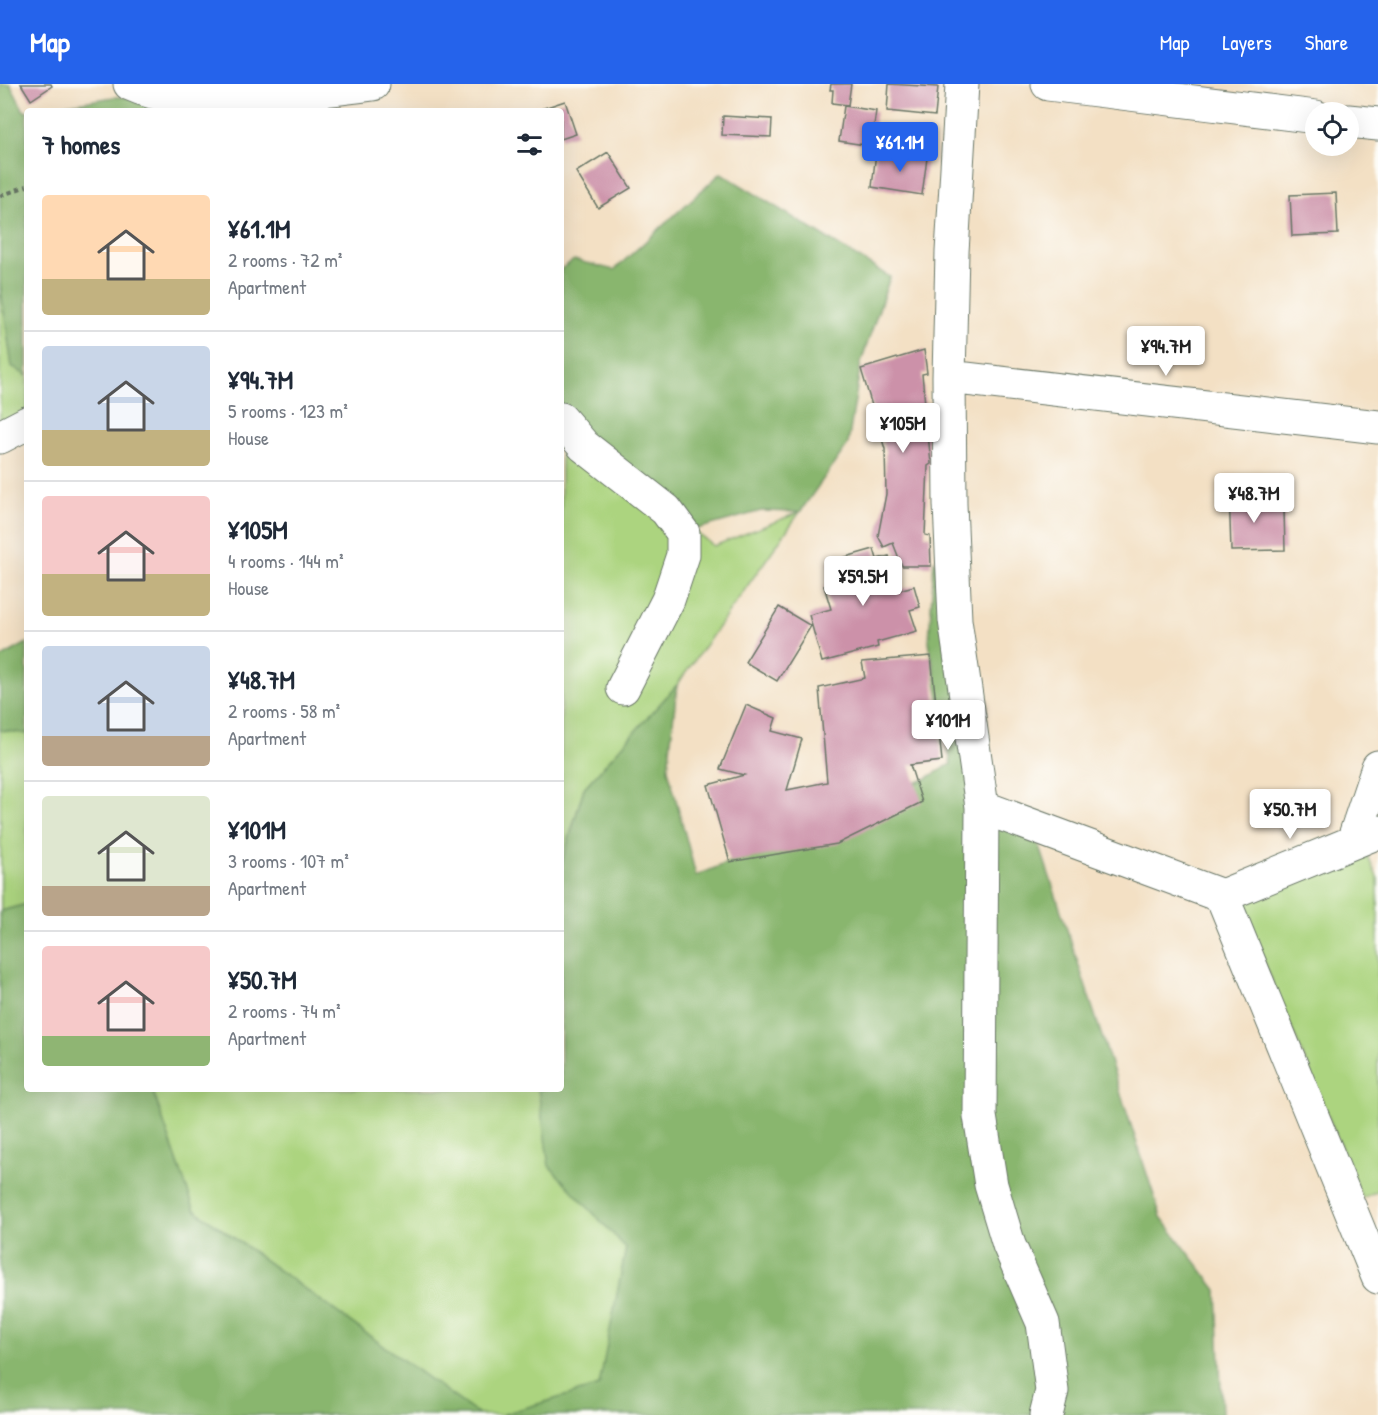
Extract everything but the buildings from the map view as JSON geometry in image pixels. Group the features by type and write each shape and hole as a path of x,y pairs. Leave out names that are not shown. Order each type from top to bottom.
{"street":[{"path":"130,84 171,97 284,106 373,84"},
{"path":"962,84 952,252 949,377 950,504 955,620 982,807 980,1116 991,1185 1009,1245 1043,1323 1052,1391 1046,1415"},
{"path":"1047,84 1305,116"},
{"path":"1359,122 1378,124"},
{"path":"949,377 1378,427"},
{"path":"564,423 584,446 666,510 683,533 683,555 668,600 623,688"},
{"path":"0,437 24,425"},
{"path":"982,807 1222,896 1365,837 1378,767"},
{"path":"1222,896 1366,1212 1378,1277"}],"path":[{"path":"0,196 24,187"}],"green space":[{"path":"0,84 10,84 24,111 24,374 12,366 0,283"},
{"path":"114,97 197,97 259,108 46,108"},
{"path":"721,173 890,277 861,362 848,444 800,512 761,511 683,533 564,420 564,267 574,260 614,270"},
{"path":"0,283 12,366 24,374 24,425 0,437"},
{"path":"564,420 666,510 714,546 800,512 677,685 584,788 564,856"},
{"path":"934,560 953,585 980,799 1039,844 1161,1217 1217,1290 1222,1415 501,1415 599,1386 626,1248 549,1166 538,1092 564,1092 564,856 584,788 677,685 668,769 696,876 927,778 951,764 929,642"},
{"path":"24,645 24,734 0,730 0,658"},
{"path":"0,726 24,731 24,905 1,911"},
{"path":"1366,853 1378,879 1378,1191 1362,1198 1238,899"},
{"path":"24,905 24,1092 153,1092 194,1209 479,1415 0,1415 1,911"},
{"path":"153,1092 538,1092 545,1133 626,1248 600,1386 501,1415 479,1415 194,1209"}]}
